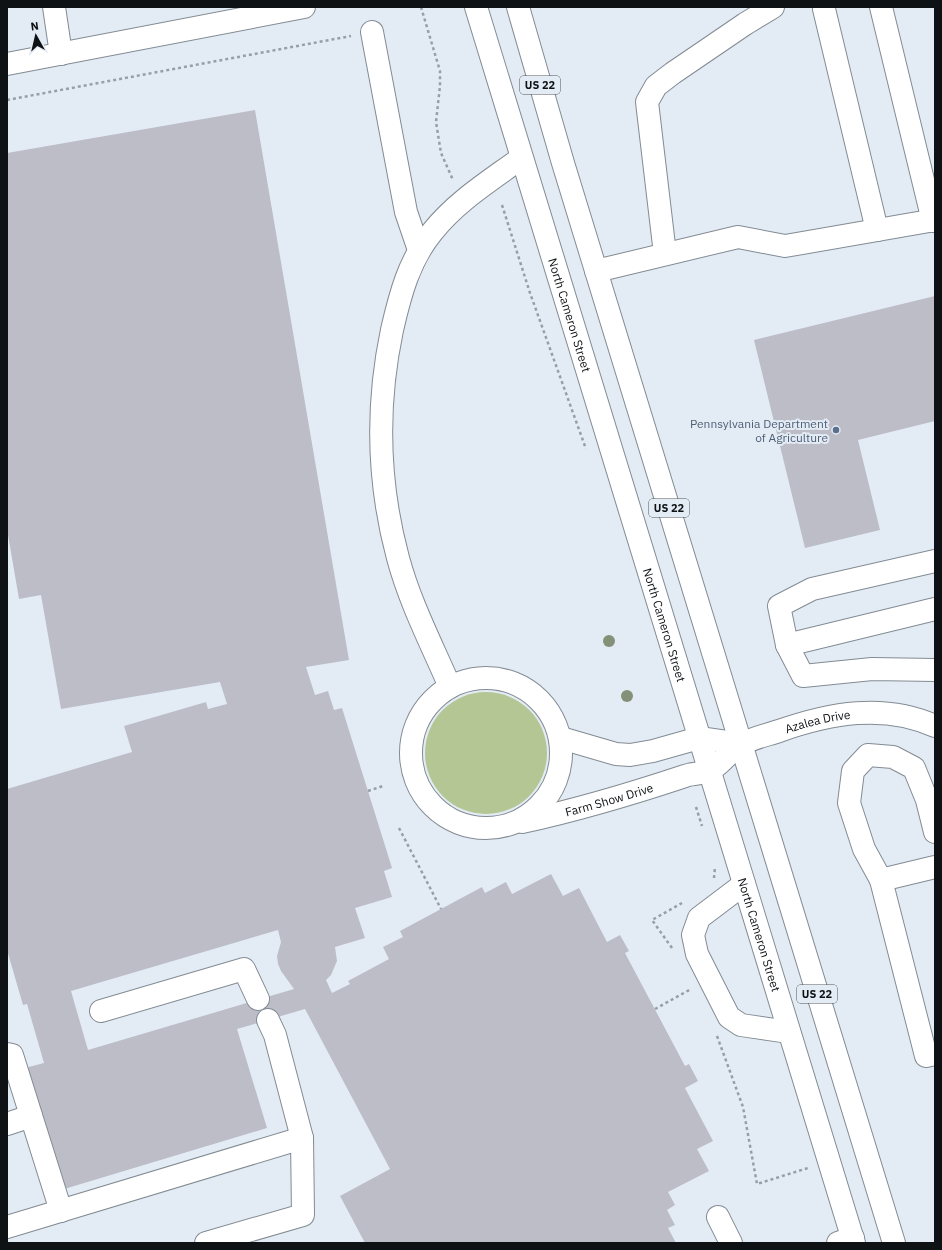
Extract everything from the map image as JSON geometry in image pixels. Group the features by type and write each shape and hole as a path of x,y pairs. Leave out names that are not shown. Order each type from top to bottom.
{"main road":[{"path":"54,7 61,54"},
{"path":"7,64 304,7"},
{"name":"North Cameron Street","path":"476,7 790,1032 848,1241"},
{"name":"US 22","path":"518,7 596,271 894,1243"},
{"path":"665,254 647,102 656,86 673,73 745,24 773,7"},
{"path":"596,271 738,237 785,246 934,220 881,7"},
{"path":"824,9 877,230"},
{"path":"372,32 406,212 420,250"},
{"path":"450,687 412,599 398,559 389,519 382,476 381,433 383,386 398,306 409,271 420,250 433,230 467,197 522,158"},
{"path":"935,561 812,589 779,606 787,645 803,676 872,669 935,670"},
{"path":"787,645 935,609"},
{"path":"496,678 512,682 526,689 539,698 549,710 561,738 562,755 560,771 555,785 547,799 536,810 522,819 508,825 484,828 461,824 447,817 434,808 424,796 416,782 412,767 411,751 413,735 418,720 426,707 437,696 450,687 465,680 496,678"},
{"name":"Azalea Drive","path":"709,770 741,744 807,720 847,713 888,713 906,716 935,726"},
{"path":"561,738 616,754 630,755 653,751 699,738 741,744"},
{"path":"935,832 927,800 914,768 893,757 868,755 853,771 849,803 864,849 881,880 926,1056 935,1054"},
{"name":"Farm Show Drive","path":"508,825 572,811 687,775 709,770"},
{"path":"881,880 935,867"},
{"path":"744,884 699,918 694,934 697,954 729,1016 734,1022 740,1025 790,1032"},
{"path":"101,1011 244,969 258,999"},
{"path":"206,1243 303,1215 302,1138 275,1035 268,1020"},
{"path":"7,1054 12,1055 61,1211"},
{"path":"7,1124 31,1116"},
{"path":"7,1227 302,1138"},
{"path":"718,1217 731,1243"}],"path":[{"path":"421,7 440,71 436,122 441,153 452,180"},
{"path":"7,100 372,32"},
{"path":"502,205 530,293 589,456"},
{"path":"368,791 383,786"},
{"path":"696,807 702,828"},
{"path":"399,828 441,909"},
{"path":"712,881 715,877 715,866"},
{"path":"673,949 652,920 685,901"},
{"path":"655,1009 695,986"},
{"path":"715,1030 743,1107 757,1184 814,1166"}],"green space":[{"path":"486,692 498,693 509,697 529,710 542,730 546,741 546,765 542,776 529,796 509,809 498,813 486,814 474,813 463,809 443,796 430,776 426,765 425,753 426,741 430,730 443,710 463,697 474,693"}],"building":[{"path":"255,110 349,660 306,667 315,695 328,691 334,710 342,708 392,868 384,871 392,897 355,908 365,938 335,947 337,961 331,975 326,980 332,993 350,984 348,981 389,959 383,947 403,937 400,931 482,887 485,893 506,882 512,894 551,874 563,896 579,888 607,942 620,935 629,951 625,953 685,1066 689,1064 698,1081 685,1088 713,1141 697,1149 709,1171 668,1192 675,1205 667,1210 675,1225 668,1228 676,1243 365,1243 340,1196 390,1169 305,1009 237,1029 267,1128 61,1190 25,1068 44,1063 27,1004 23,1005 7,950 7,789 132,752 124,726 206,702 208,709 227,704 220,682 61,709 41,595 19,599 7,529 7,153","holes":["278,930 281,942 277,956 278,964 281,971 294,989 88,1050 71,991"]},
{"name":"Pennsylvania Department of Agriculture","path":"935,296 935,421 858,440 880,530 805,548 754,340"}],"place":[{"name":"Pennsylvania Department of Agriculture","path":"836,430"}]}
